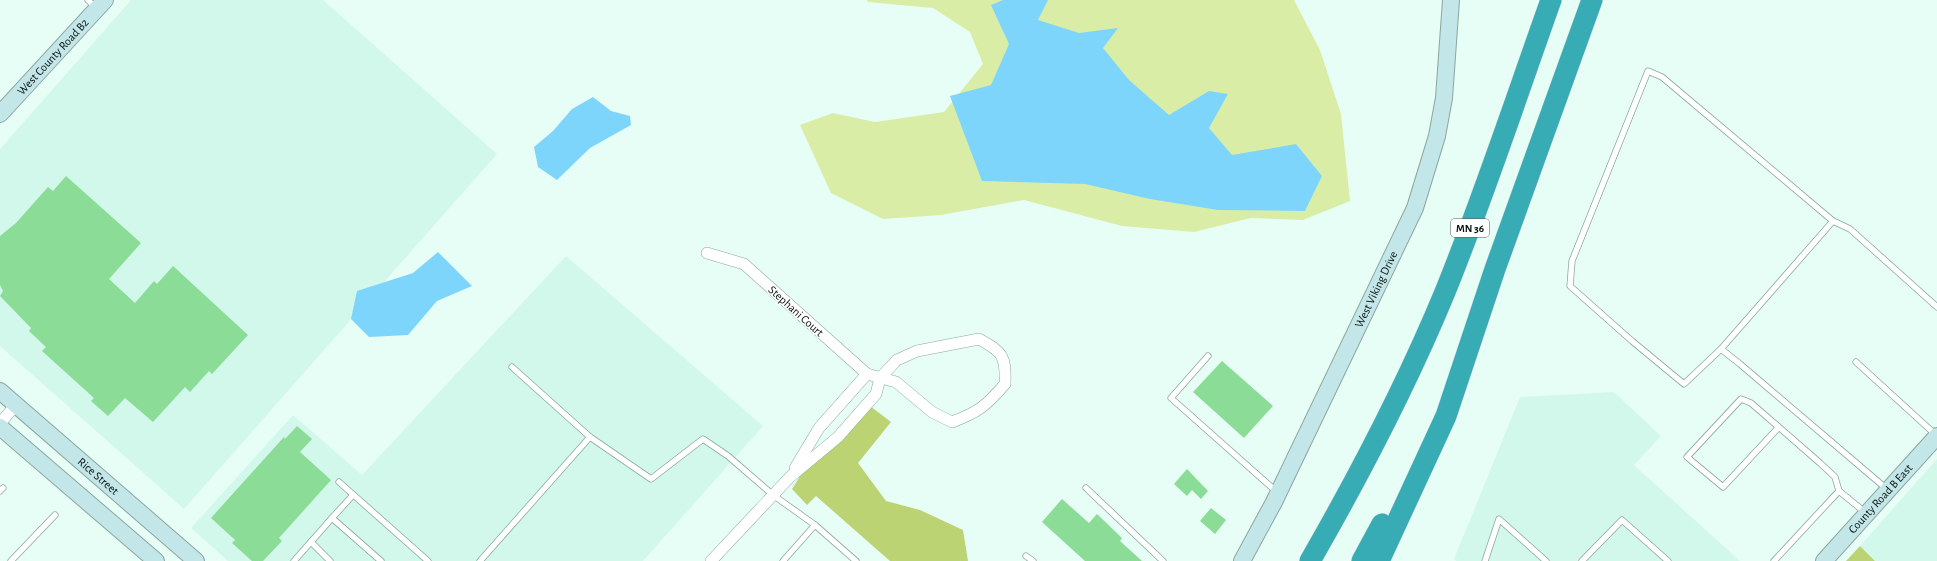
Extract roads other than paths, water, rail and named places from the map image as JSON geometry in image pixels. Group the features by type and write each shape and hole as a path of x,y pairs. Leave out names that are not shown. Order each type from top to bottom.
{"highway":[{"name":"MN 36","path":"1310,561 1371,448 1414,361 1444,293 1472,224 1551,0"},
{"name":"MN 36","path":"1362,561 1377,534 1448,386 1495,269 1592,0"},
{"path":"1379,561 1446,416 1495,269"},
{"path":"1295,561 1371,448"}],"street":[{"name":"West Viking Drive","path":"1242,561 1278,494 1414,208 1437,136 1444,98 1451,0"},
{"name":"West County Road B2","path":"0,114 97,3"},
{"name":"Stephani Court","path":"707,253 744,264 867,374 880,378 896,382 932,412 952,422 970,415 987,404 1005,384 1006,367 998,350 979,339 917,351 898,360 880,378"},
{"path":"790,476 819,428 867,374"},
{"path":"711,561 790,476 838,436 876,394 880,378"},
{"name":"Rice Street","path":"0,391 196,561"},
{"path":"0,423 16,405"},
{"path":"0,427 156,561"},
{"name":"County Road B East","path":"1824,561 1937,436"}],"lane":[{"path":"1833,221 1721,349 1684,384 1632,341 1570,286 1572,261 1648,71 1662,77 1833,221 1850,229 1937,306"},
{"path":"1721,349 1888,490"},
{"path":"1208,356 1171,398 1278,494"},
{"path":"1856,362 1937,436"},
{"path":"512,367 590,437 651,479 703,439 728,456 773,495 815,524 856,561"},
{"path":"1779,427 1723,487 1687,457 1741,399 1751,403 1779,427 1835,477 1839,491 1867,514"},
{"path":"480,561 590,437"},
{"path":"339,482 428,561"},
{"path":"1086,488 1163,561"},
{"path":"1774,561 1839,491"},
{"path":"294,561 353,495"},
{"path":"11,561 55,515"},
{"path":"332,518 381,561"},
{"path":"1485,561 1499,519 1546,561"},
{"path":"1582,561 1592,549 1622,520 1668,561"},
{"path":"783,561 815,524"},
{"path":"311,542 330,561"},
{"path":"1026,556 1032,561"}],"water":[{"path":"1003,0 1048,0 1038,20 1079,33 1118,28 1103,48 1129,80 1169,115 1209,91 1228,94 1209,128 1232,155 1296,144 1322,176 1305,211 1218,210 1150,199 1085,184 982,181 950,96 991,85 1009,44 991,5"},
{"path":"593,97 611,111 630,116 631,125 590,148 557,180 538,167 534,147 553,131 572,109"},
{"path":"438,252 472,286 437,301 408,335 369,337 351,319 357,291 413,273"}]}
